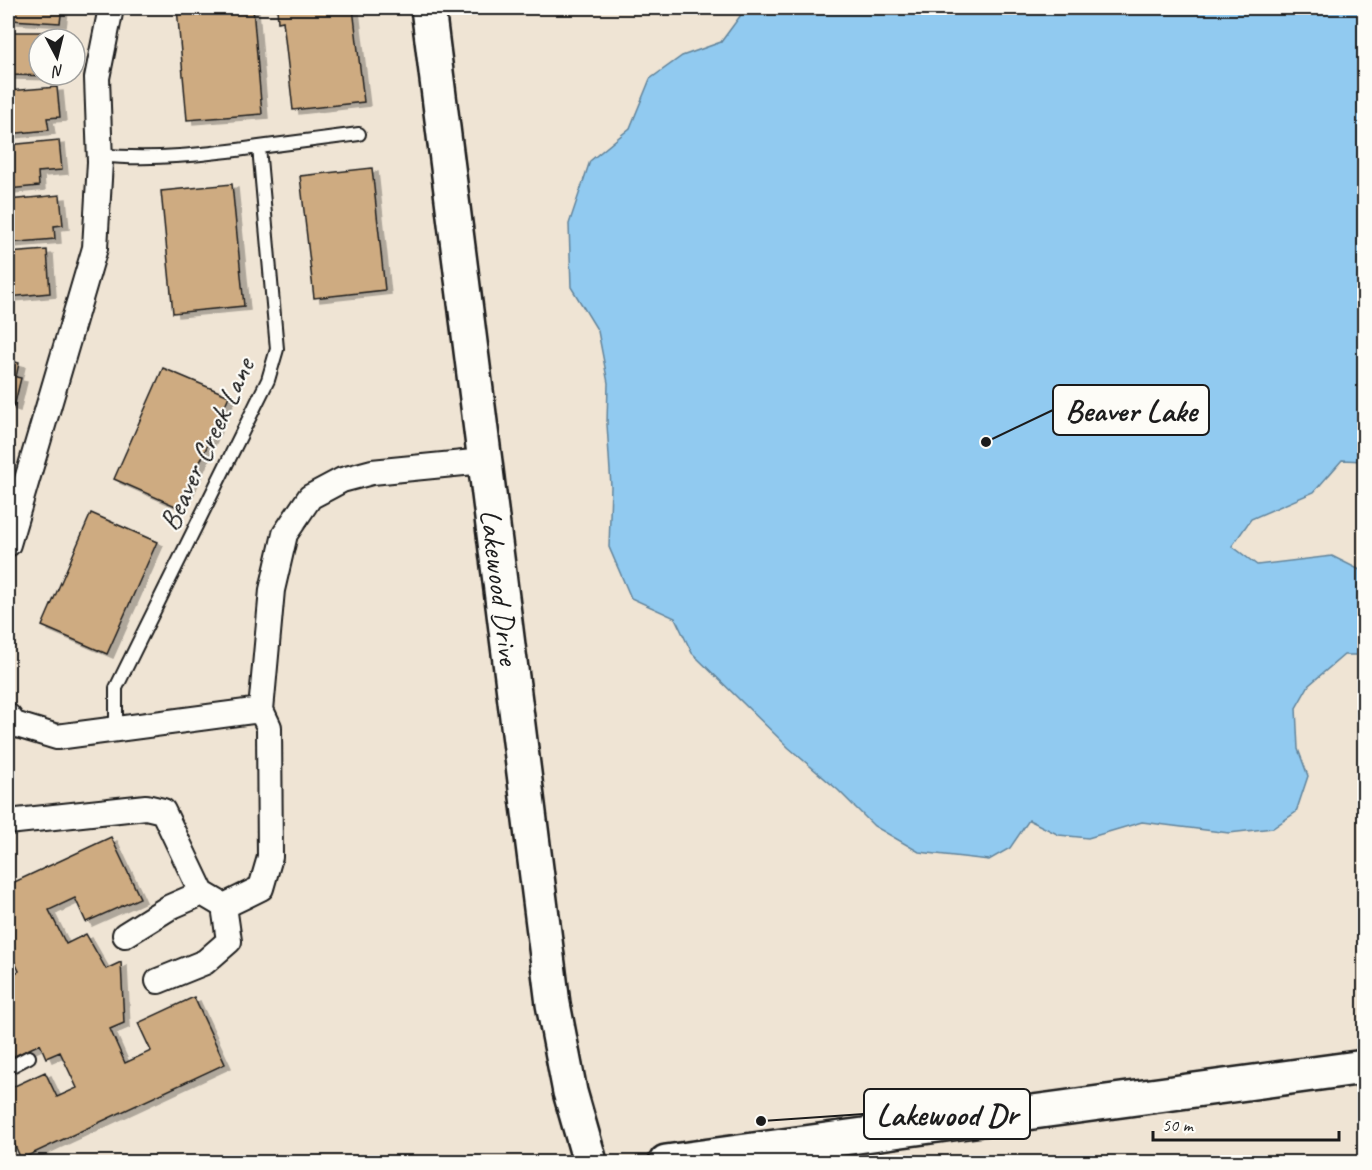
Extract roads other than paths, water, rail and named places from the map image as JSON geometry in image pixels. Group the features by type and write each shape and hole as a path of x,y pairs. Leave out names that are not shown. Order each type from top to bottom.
{"street":[{"path":"8,544 95,248 100,155 97,78 111,8"},
{"name":"Lakewood Drive","path":"428,8 553,1004 570,1092 590,1162"},
{"path":"224,906 261,888 270,857 269,727 261,710 272,590 285,534 310,496 342,480 372,472 484,461"},
{"path":"8,716 14,724 57,736 261,710"},
{"path":"8,822 146,807 163,811 202,893 224,906"},
{"path":"125,935 170,907 202,893"},
{"path":"158,981 205,962 229,941 224,906"},
{"path":"666,1162 1365,1067"},
{"path":"736,1162 784,1146"}],"lane":[{"path":"100,155 124,158 170,156 358,134"},
{"name":"Beaver Creek Lane","path":"116,729 116,688 268,380 277,350 259,147"},
{"path":"8,1068 29,1057"}],"water":[{"path":"746,8 1364,8 1364,461 1342,460 1314,492 1251,519 1232,546 1257,565 1332,556 1364,572 1364,655 1344,655 1309,685 1296,708 1298,749 1308,776 1296,812 1273,828 1229,833 1142,822 1088,838 1059,835 1029,820 1010,848 989,860 919,852 874,826 838,790 789,748 692,653 675,618 631,598 609,547 611,487 607,424 608,383 598,331 571,287 569,224 590,161 630,128 650,79 682,56 721,42"}],"place":[{"name":"Beaver Lake","path":"986,442"},
{"name":"Lakewood Dr","path":"761,1121"}]}
